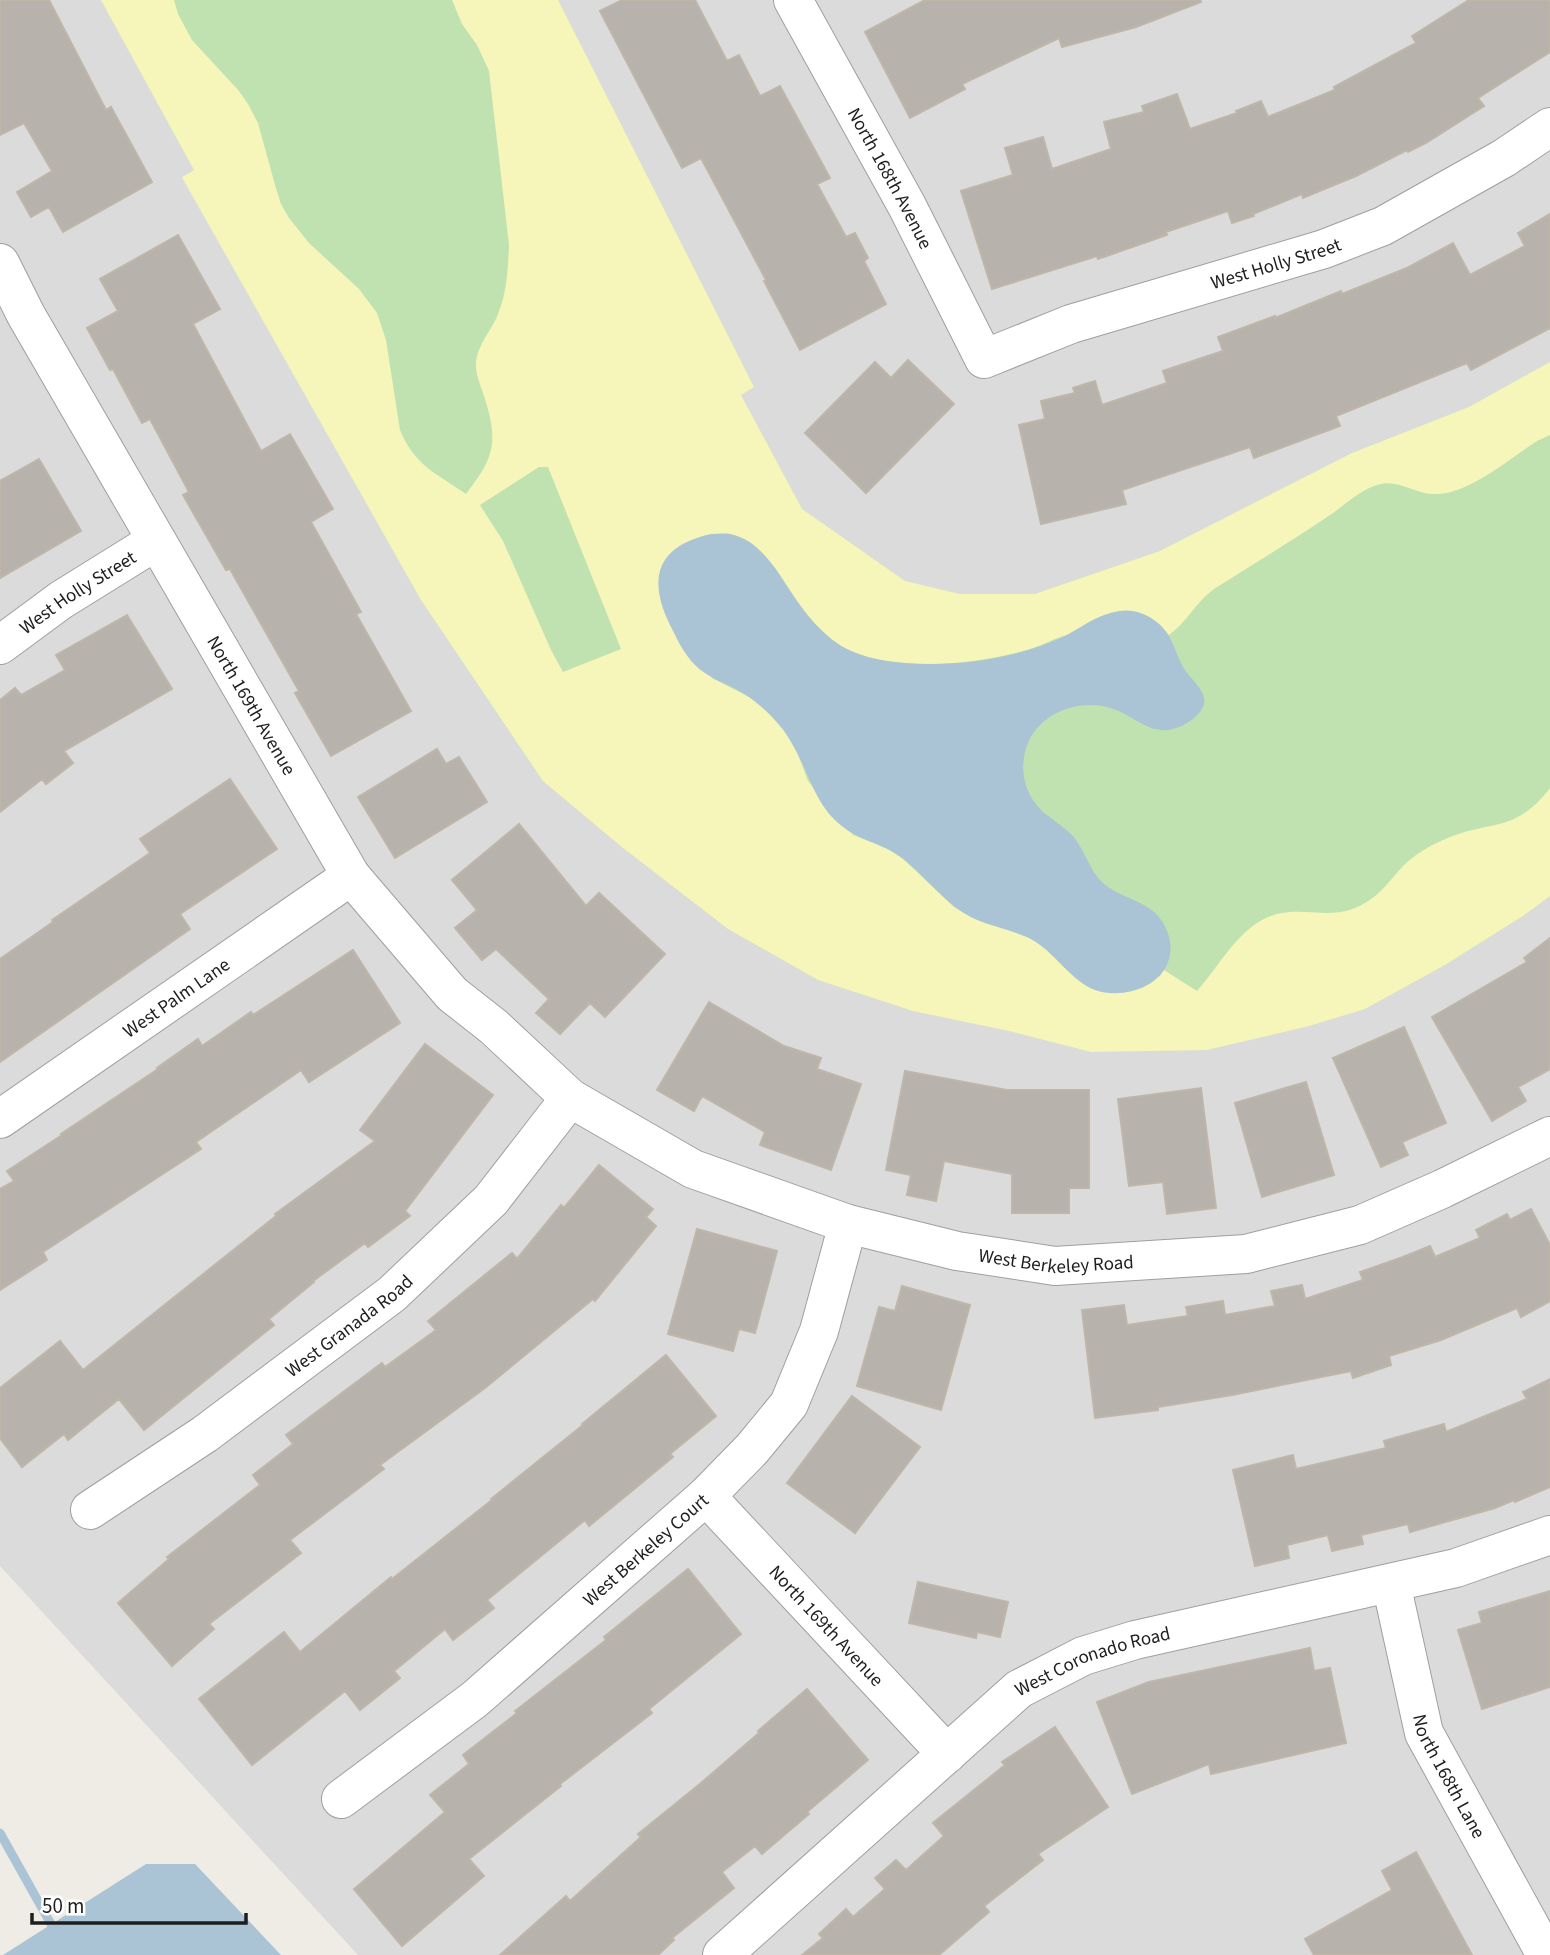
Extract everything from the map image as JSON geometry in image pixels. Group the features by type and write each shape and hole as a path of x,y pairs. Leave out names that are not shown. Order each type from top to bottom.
{"street":[{"name":"North 168th Avenue","path":"801,3 984,359"},
{"name":"West Holly Street","path":"984,359 1071,324 1324,249 1383,226 1504,158 1550,127"},
{"name":"North 169th Avenue","path":"0,263 26,315 351,876 452,994 494,1027 570,1098"},
{"name":"West Holly Street","path":"0,645 61,600 156,541"},
{"name":"West Palm Lane","path":"0,1119 351,876"},
{"name":"West Berkeley Road","path":"570,1098 693,1169 848,1224 957,1251 1055,1266 1245,1254 1360,1225 1442,1189 1550,1136"},
{"name":"West Granada Road","path":"90,1510 205,1434 392,1294 491,1200 570,1098"},
{"name":"West Berkeley Court","path":"341,1799 475,1699 706,1496 752,1449 789,1404 819,1331 848,1224"},
{"name":"North 169th Avenue","path":"706,1496 947,1754"},
{"name":"West Coronado Road","path":"722,1955 1019,1689 1083,1656 1135,1640 1456,1568 1550,1535"},
{"name":"North 168th Lane","path":"1391,1583 1424,1733 1546,1955"}],"shaded area":[{"path":"0,0 101,0 194,170 182,178 421,600 543,781 623,848 818,980 913,1011 1091,1052 1207,1050 1309,1026 1365,1009 1523,916 1550,896 1550,1955 358,1955 0,1566"},
{"path":"101,0 558,0 754,387 741,395 802,509 905,581 960,594 1035,594 1160,551 1352,453 1469,407 1550,362 1550,896 1445,965 1365,1009 1309,1026 1207,1050 1091,1052 913,1011 818,980 728,929 623,848 543,781 421,600 182,177 194,170"},
{"path":"558,0 1550,0 1550,362 1469,407 1352,453 1160,551 1035,594 960,594 905,581 802,509 741,395 754,387"}],"sand":[{"path":"101,0 174,0 192,40 248,104 258,123 281,204 289,218 309,243 359,289 377,313 386,340 400,430 406,442 427,468 466,494 482,471 491,450 492,428 476,363 479,350 501,306 509,245 489,71 477,45 462,24 452,0 558,0 754,387 741,395 802,509 905,581 960,594 1035,594 1160,551 1352,453 1469,407 1550,362 1550,435 1460,489 1433,494 1384,483 1363,491 1214,589 1169,635 1159,624 1063,636 1011,654 958,663 902,663 875,659 851,651 823,632 775,568 712,678 751,698 769,713 797,752 808,781 853,835 887,848 902,858 954,907 973,918 1030,938 1046,949 1081,982 1159,977 1164,970 1197,991 1244,933 1268,917 1293,912 1333,913 1365,903 1422,851 1459,834 1512,820 1537,803 1550,788 1550,896 1445,965 1365,1009 1309,1026 1207,1050 1091,1052 913,1011 818,980 728,929 623,848 543,781 421,600 182,177 194,170","holes":["539,467 548,467 621,649 563,672 503,541 480,505"]}],"water":[{"path":"711,534 730,534 753,545 772,563 801,607 825,634 850,650 877,659 925,664 986,660 1045,645 1100,616 1120,611 1142,614 1162,627 1185,670 1204,696 1201,710 1194,718 1178,727 1161,730 1104,706 1066,709 1043,722 1028,743 1023,762 1027,789 1036,805 1073,836 1098,878 1115,891 1153,911 1162,922 1171,948 1168,962 1156,979 1127,992 1105,992 1087,986 1036,942 964,913 902,858 853,833 829,814 785,732 751,699 695,665 670,625 659,593 662,566 668,556 679,547 693,539"},
{"path":"146,1864 195,1864 281,1955 3,1955"}],"building":[{"path":"0,0 49,0 106,110 111,107 152,182 63,232 49,207 31,217 17,192 52,171 24,123 0,135"},
{"path":"622,0 695,0 727,61 739,55 760,96 780,86 830,178 817,184 846,237 855,233 868,258 864,261 886,304 800,350 701,158 682,168 600,11"},
{"path":"925,0 1201,2 1136,27 1062,47 1059,38 962,84 965,89 910,118 865,32"},
{"path":"1469,0 1550,0 1550,52 1478,98 1484,106 1426,143 1356,176 1303,198 1302,194 1253,214 1254,216 1232,223 1228,211 1098,259 1097,256 992,289 961,191 1013,175 1005,148 1043,137 1052,169 1111,149 1104,122 1144,112 1142,106 1177,94 1190,129 1237,113 1236,111 1261,101 1268,117 1335,90 1334,87 1416,43 1412,36"},
{"path":"1550,214 1550,328 1471,370 1467,363 1336,416 1340,426 1254,458 1250,447 1122,490 1126,504 1041,524 1019,425 1045,419 1041,401 1075,393 1073,388 1095,381 1102,405 1167,383 1163,371 1223,351 1218,337 1275,318 1341,291 1342,294 1407,268 1453,243 1470,275 1525,246 1518,233"},
{"path":"178,235 220,309 193,324 261,451 290,434 333,509 311,522 361,612 356,614 411,711 331,756 295,693 299,691 230,569 226,570 183,495 189,492 150,419 142,423 87,328 118,311 100,279"},
{"path":"908,360 954,404 866,493 805,433 875,362 891,378"},
{"path":"39,459 81,531 0,578 0,481"},
{"path":"127,615 172,689 64,751 73,763 46,784 42,779 0,812 0,700 15,688 21,695 65,670 56,655"},
{"path":"437,749 446,764 459,757 487,802 395,858 358,797"},
{"path":"230,779 277,849 180,914 190,929 0,1062 0,959 150,853 140,839"},
{"path":"519,824 586,906 599,893 665,954 605,1017 590,1003 560,1034 536,1013 549,999 496,949 482,960 455,928 477,910 452,880"},
{"path":"1550,938 1550,1069 1518,1087 1526,1101 1492,1121 1432,1017 1527,962 1524,958"},
{"path":"353,950 400,1023 309,1082 301,1070 196,1142 201,1149 43,1252 47,1260 0,1290 0,1189 14,1181 7,1171 198,1039 202,1046 251,1012 253,1015"},
{"path":"709,1002 784,1046 821,1058 817,1069 861,1084 831,1170 760,1145 765,1132 702,1096 694,1111 657,1090"},
{"path":"1404,1027 1446,1123 1402,1142 1408,1155 1381,1167 1333,1058"},
{"path":"425,1044 493,1095 405,1211 410,1216 368,1247 365,1243 313,1281 269,1319 274,1325 144,1430 119,1399 68,1440 64,1434 22,1467 0,1438 0,1388 60,1341 83,1370 276,1216 275,1214 375,1141 360,1130"},
{"path":"905,1071 1007,1090 1089,1090 1089,1188 1069,1188 1069,1213 1012,1213 1012,1174 944,1161 936,1201 907,1195 911,1175 886,1170"},
{"path":"1306,1082 1334,1175 1262,1197 1235,1103"},
{"path":"1201,1088 1216,1208 1167,1214 1163,1182 1129,1186 1118,1099"},
{"path":"599,1165 653,1209 646,1217 656,1226 595,1301 593,1299 485,1388 380,1465 384,1469 290,1540 301,1553 209,1624 214,1629 172,1666 118,1603 169,1559 167,1557 260,1485 253,1475 293,1444 286,1435 382,1363 385,1367 436,1330 428,1321 512,1253 517,1259 561,1205 564,1208"},
{"path":"1531,1209 1550,1245 1550,1301 1521,1317 1517,1308 1441,1340 1389,1356 1391,1365 1353,1378 1351,1371 1158,1407 1158,1410 1095,1418 1082,1310 1124,1305 1127,1325 1188,1316 1186,1307 1223,1301 1225,1315 1275,1306 1271,1291 1302,1285 1305,1299 1363,1280 1360,1272 1430,1246 1435,1257 1480,1238 1476,1230 1507,1214 1510,1220"},
{"path":"697,1229 777,1251 755,1333 739,1329 733,1351 668,1334"},
{"path":"902,1286 970,1305 941,1410 857,1386 879,1307 895,1311"},
{"path":"666,1355 716,1416 670,1454 673,1457 589,1526 585,1520 487,1600 494,1608 453,1640 445,1629 394,1671 400,1678 360,1710 345,1691 252,1765 199,1699 284,1632 300,1652 391,1577 392,1579 492,1500"},
{"path":"1550,1379 1550,1487 1515,1502 1514,1500 1410,1532 1408,1524 1361,1535 1363,1544 1332,1551 1328,1535 1287,1545 1289,1558 1255,1566 1233,1470 1293,1455 1296,1469 1386,1448 1384,1441 1444,1424 1446,1432 1527,1399 1523,1392"},
{"path":"852,1396 920,1447 855,1533 787,1483"},
{"path":"688,1569 741,1634 649,1709 652,1713 469,1859 484,1876 402,1946 354,1889 445,1812 430,1795 469,1764 463,1755 606,1640 604,1637"},
{"path":"918,1582 1008,1602 1000,1637 977,1632 976,1638 909,1623"},
{"path":"1550,1591 1550,1687 1482,1709 1458,1630 1482,1623 1479,1612"},
{"path":"1310,1648 1314,1671 1330,1668 1346,1743 1211,1774 1209,1764 1132,1794 1097,1702 1149,1682"},
{"path":"807,1689 868,1760 762,1854 755,1846 722,1872 734,1888 672,1938 674,1940 658,1955 500,1955 566,1896 570,1901 641,1837 638,1834 701,1783"},
{"path":"1055,1727 1108,1807 1038,1854 1043,1860 984,1906 989,1912 939,1955 802,1955 823,1938 819,1934 846,1909 853,1917 885,1889 875,1878 896,1860 906,1870 944,1836 933,1823 1005,1765 1002,1762"},
{"path":"1416,1852 1472,1955 1314,1955 1305,1939 1392,1890 1382,1871"}],"waterway":[{"path":"0,1833 56,1933"}]}
